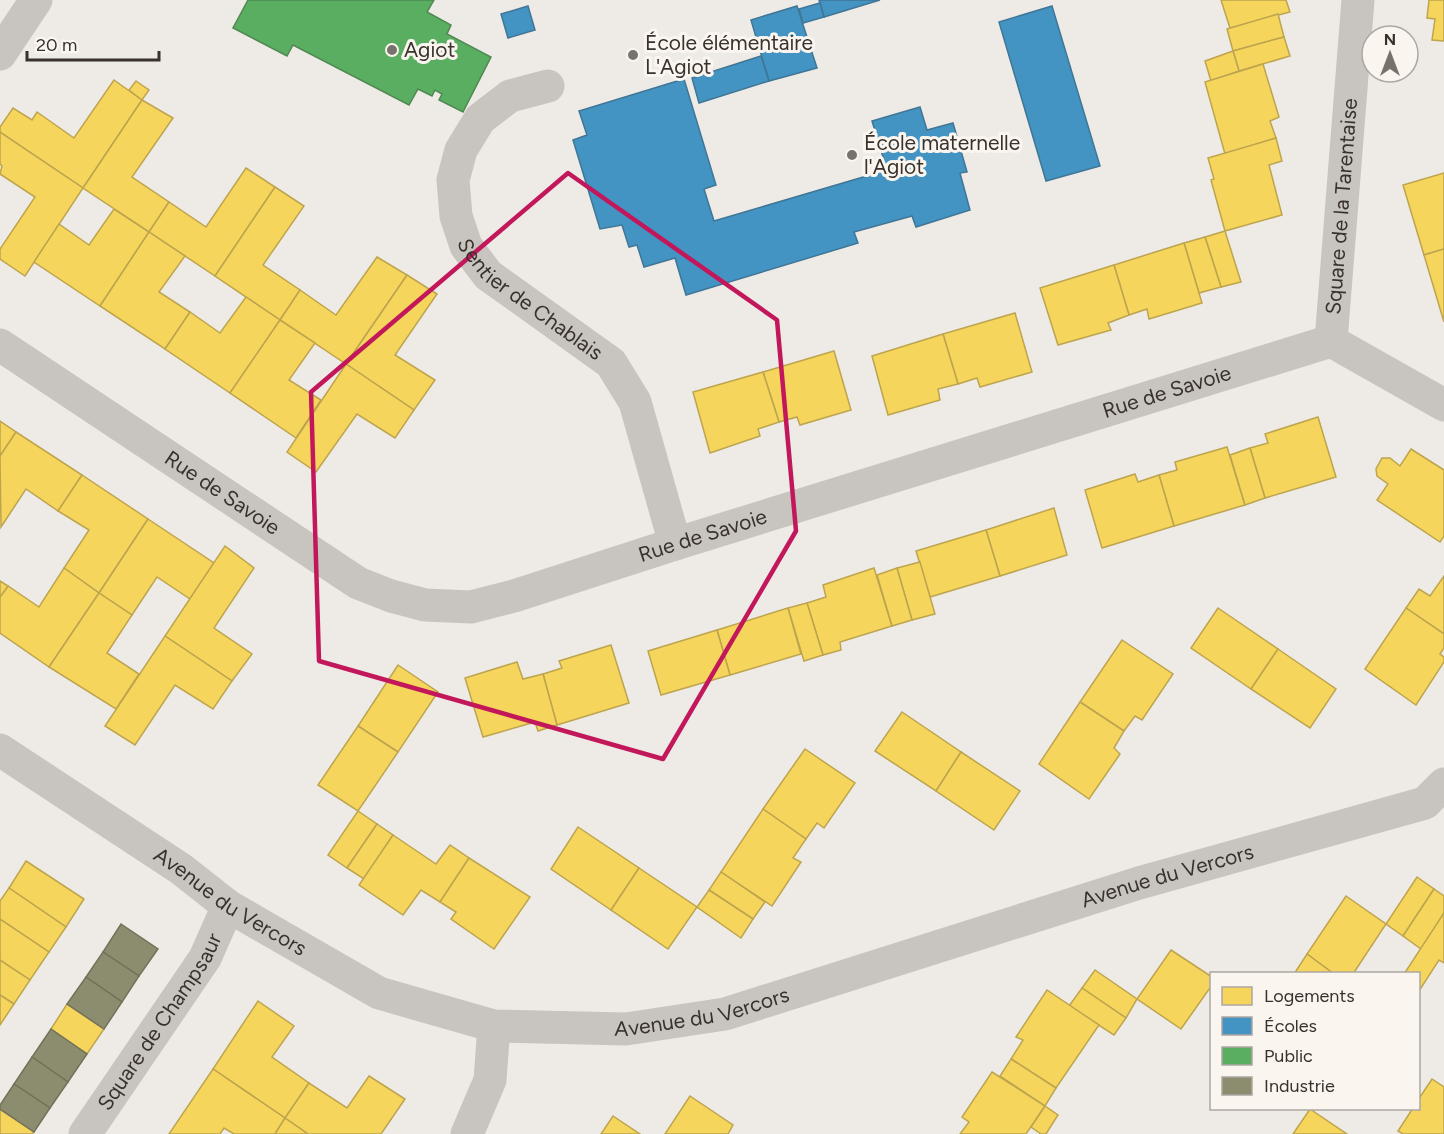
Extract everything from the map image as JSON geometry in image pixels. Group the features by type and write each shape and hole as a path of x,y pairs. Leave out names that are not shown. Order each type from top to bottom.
{"street":[{"path":"0,54 36,0"},
{"name":"Square de la Tarentaise","path":"1331,341 1358,0"},
{"name":"Sentier de Chablais","path":"548,86 510,96 480,119 461,150 453,180 456,216 466,246 488,275 610,363 635,402 675,544"},
{"path":"1331,341 1444,405"},
{"name":"Rue de Savoie","path":"0,345 358,583 391,596 425,605 471,607 514,596 1331,341"},
{"name":"Avenue du Vercors","path":"0,750 181,869 228,906 379,993 494,1026 626,1029 726,1014 1139,883 1438,801"},
{"name":"Square de Champsaur","path":"86,1134 206,958 228,906"},
{"path":"467,1134 490,1080 494,1026"}],"highlighted area":[{"path":"568,173 777,320 796,531 663,759 319,661 311,392"}],"building: Logements":[{"path":"1221,0 1286,0 1290,12 1230,28"},
{"path":"1429,0 1444,0 1444,41 1432,40 1435,19 1427,18"},
{"path":"1278,14 1284,37 1233,51 1227,29"},
{"path":"1284,37 1290,56 1239,71 1233,51"},
{"path":"1233,51 1239,71 1211,81 1205,61"},
{"path":"1263,64 1279,117 1270,121 1276,138 1225,154 1205,82"},
{"path":"114,80 142,100 83,188 0,132 0,127 13,108 32,120 37,112 74,138"},
{"path":"136,81 149,90 142,100 129,90"},
{"path":"142,100 173,118 132,177 169,202 149,232 83,188"},
{"path":"0,132 83,188 25,276 0,259 0,249 35,197 0,174 2,166 0,164"},
{"path":"1276,138 1282,161 1269,165 1282,215 1225,231 1211,180 1214,179 1208,158"},
{"path":"246,168 275,187 215,276 149,232 169,202 206,227"},
{"path":"1444,173 1444,249 1424,255 1403,185"},
{"path":"275,187 304,206 263,265 300,290 280,320 215,276"},
{"path":"114,209 149,232 100,306 34,262 59,224 89,245"},
{"path":"1225,231 1241,282 1221,287 1205,237"},
{"path":"149,232 185,256 159,292 190,312 165,349 100,306"},
{"path":"1205,237 1221,287 1199,293 1184,243"},
{"path":"1184,243 1202,303 1149,319 1147,309 1129,315 1114,265"},
{"path":"1444,249 1444,322 1424,255"},
{"path":"377,257 407,275 346,364 280,320 300,290 336,315"},
{"path":"1114,265 1129,315 1108,323 1111,330 1058,345 1040,288"},
{"path":"407,275 437,294 395,355 435,380 414,410 346,364"},
{"path":"246,297 280,320 230,393 165,349 190,312 220,333"},
{"path":"1015,313 1032,372 980,387 977,378 958,384 943,334"},
{"path":"280,320 315,343 289,380 321,400 296,438 230,393"},
{"path":"943,334 958,384 938,389 940,400 888,415 872,356"},
{"path":"834,351 851,410 800,425 797,417 779,422 763,372"},
{"path":"346,364 414,410 395,438 357,414 316,472 287,452"},
{"path":"763,372 779,422 758,429 760,436 710,453 693,392"},
{"path":"1318,417 1336,477 1265,498 1250,448 1268,443 1265,434"},
{"path":"0,421 16,432 0,456"},
{"path":"16,432 82,475 58,511 26,489 1,527 0,456"},
{"path":"1227,447 1245,505 1174,526 1159,475 1177,470 1175,462"},
{"path":"1250,448 1265,498 1245,505 1230,455"},
{"path":"1411,449 1444,470 1444,536 1440,542 1377,500 1388,484 1377,476 1376,469 1382,458 1390,458 1400,466"},
{"path":"1135,474 1138,482 1159,475 1174,526 1102,548 1085,490"},
{"path":"82,475 148,519 99,593 64,568 89,530 58,511"},
{"path":"1054,508 1067,555 1000,576 986,530"},
{"path":"148,519 214,563 190,599 157,577 132,615 99,593"},
{"path":"986,530 1000,576 930,597 916,551"},
{"path":"225,546 254,568 214,628 252,654 232,681 165,636"},
{"path":"920,562 935,614 912,620 897,568"},
{"path":"64,568 99,593 49,667 0,633 0,597 8,586 39,607"},
{"path":"874,568 892,626 840,642 841,650 823,655 807,603 826,597 823,585"},
{"path":"897,568 912,620 892,626 877,575"},
{"path":"1444,576 1444,634 1406,608 1419,589 1430,596"},
{"path":"0,581 8,586 0,597"},
{"path":"99,593 132,615 107,653 139,674 116,709 49,667"},
{"path":"807,603 823,655 804,661 788,608"},
{"path":"788,608 801,654 730,675 717,630"},
{"path":"1218,608 1278,649 1251,689 1191,648"},
{"path":"1406,608 1444,634 1444,648 1440,654 1444,657 1444,662 1416,705 1365,669"},
{"path":"717,630 730,675 661,695 648,651"},
{"path":"165,636 232,681 213,709 175,685 135,745 105,726"},
{"path":"1122,640 1173,674 1142,720 1135,716 1124,731 1080,702"},
{"path":"611,645 629,703 557,725 543,674 562,668 559,661"},
{"path":"1278,649 1336,689 1310,728 1251,689"},
{"path":"517,662 523,679 543,674 557,725 538,731 535,722 483,737 465,678"},
{"path":"398,665 438,692 398,752 358,726"},
{"path":"1080,702 1124,731 1114,748 1120,754 1089,799 1039,764"},
{"path":"902,712 961,752 936,791 875,751"},
{"path":"358,726 398,752 358,811 318,785"},
{"path":"805,749 855,783 824,828 817,823 806,839 763,809"},
{"path":"961,752 1020,791 994,830 936,791"},
{"path":"763,809 806,839 793,858 801,862 772,906 721,872"},
{"path":"358,811 377,824 347,868 328,855"},
{"path":"377,824 393,835 364,879 347,868"},
{"path":"578,827 639,868 611,910 551,869"},
{"path":"393,835 436,864 450,845 469,858 440,902 421,890 403,915 359,885"},
{"path":"469,858 530,897 494,949 451,919 456,912 440,902"},
{"path":"26,861 84,899 66,927 9,888"},
{"path":"639,868 697,907 668,949 611,910"},
{"path":"721,872 765,902 753,919 709,890"},
{"path":"1417,877 1434,889 1403,936 1386,924"},
{"path":"9,888 66,927 49,952 0,919 0,901"},
{"path":"1434,889 1444,896 1444,913 1421,949 1403,936"},
{"path":"709,890 753,919 741,938 697,907"},
{"path":"1346,896 1386,924 1354,972 1331,972 1307,954"},
{"path":"1444,913 1444,963 1439,960 1420,989 1420,972 1405,972"},
{"path":"0,919 49,952 30,980 0,960"},
{"path":"1171,950 1210,976 1210,988 1181,1029 1137,999"},
{"path":"1307,954 1331,972 1295,972"},
{"path":"0,960 30,980 14,1004 0,995"},
{"path":"1095,970 1137,999 1126,1018 1082,988"},
{"path":"1082,988 1126,1018 1114,1035 1069,1006"},
{"path":"1047,990 1099,1025 1056,1088 1011,1059 1023,1040 1016,1037"},
{"path":"0,995 14,1004 0,1025"},
{"path":"258,1001 294,1026 272,1057 309,1083 285,1118 213,1069"},
{"path":"67,1004 104,1029 87,1054 51,1029"},
{"path":"1011,1059 1056,1088 1045,1106 1000,1076"},
{"path":"213,1069 285,1118 275,1134 234,1134 224,1128 220,1134 169,1134"},
{"path":"992,1072 1045,1106 1026,1134 960,1134 969,1122 962,1117"},
{"path":"369,1076 405,1099 381,1134 308,1134 285,1118 309,1083 347,1108"},
{"path":"1432,1079 1444,1087 1444,1134 1403,1134 1398,1131 1412,1110 1420,1110 1420,1097"},
{"path":"690,1096 733,1125 728,1134 665,1134"},
{"path":"1045,1106 1058,1115 1046,1134 1041,1134 1031,1127"},
{"path":"0,1109 34,1132 32,1134 0,1134"},
{"path":"1311,1110 1347,1134 1293,1134"},
{"path":"613,1116 640,1134 601,1134"},
{"path":"285,1118 308,1134 275,1134"}],"building: Écoles":[{"path":"819,0 880,0 824,17"},
{"path":"820,3 824,17 803,23 799,9"},
{"path":"528,6 535,30 508,38 501,14"},
{"path":"797,6 817,68 769,81 751,20"},
{"path":"1052,6 1100,166 1046,181 999,22"},
{"path":"761,56 769,81 699,103 692,78"},
{"path":"684,79 716,185 704,189 714,221 887,170 872,121 920,107 927,130 953,123 967,172 960,173 970,210 916,227 912,216 854,232 858,243 686,295 675,258 644,267 637,245 629,247 622,225 600,229 573,140 587,135 579,111"}],"building: Public":[{"name":"Agiot","path":"248,0 434,0 427,12 451,25 447,34 491,57 463,112 439,100 442,94 435,90 432,96 418,89 409,105 293,45 287,56 233,28"}],"building: Industrie":[{"path":"121,924 158,949 139,976 103,952"},
{"path":"103,952 139,976 122,1002 86,977"},
{"path":"86,977 122,1002 104,1029 67,1004"},
{"path":"51,1029 87,1054 68,1082 32,1057"},
{"path":"32,1057 68,1082 50,1108 14,1084"},
{"path":"14,1084 50,1108 34,1132 0,1109 0,1105"}],"place":[{"name":"Agiot","path":"392,50"},
{"name":"École élémentaire L'Agiot","path":"633,55"},
{"name":"École maternelle l'Agiot","path":"852,155"}]}
